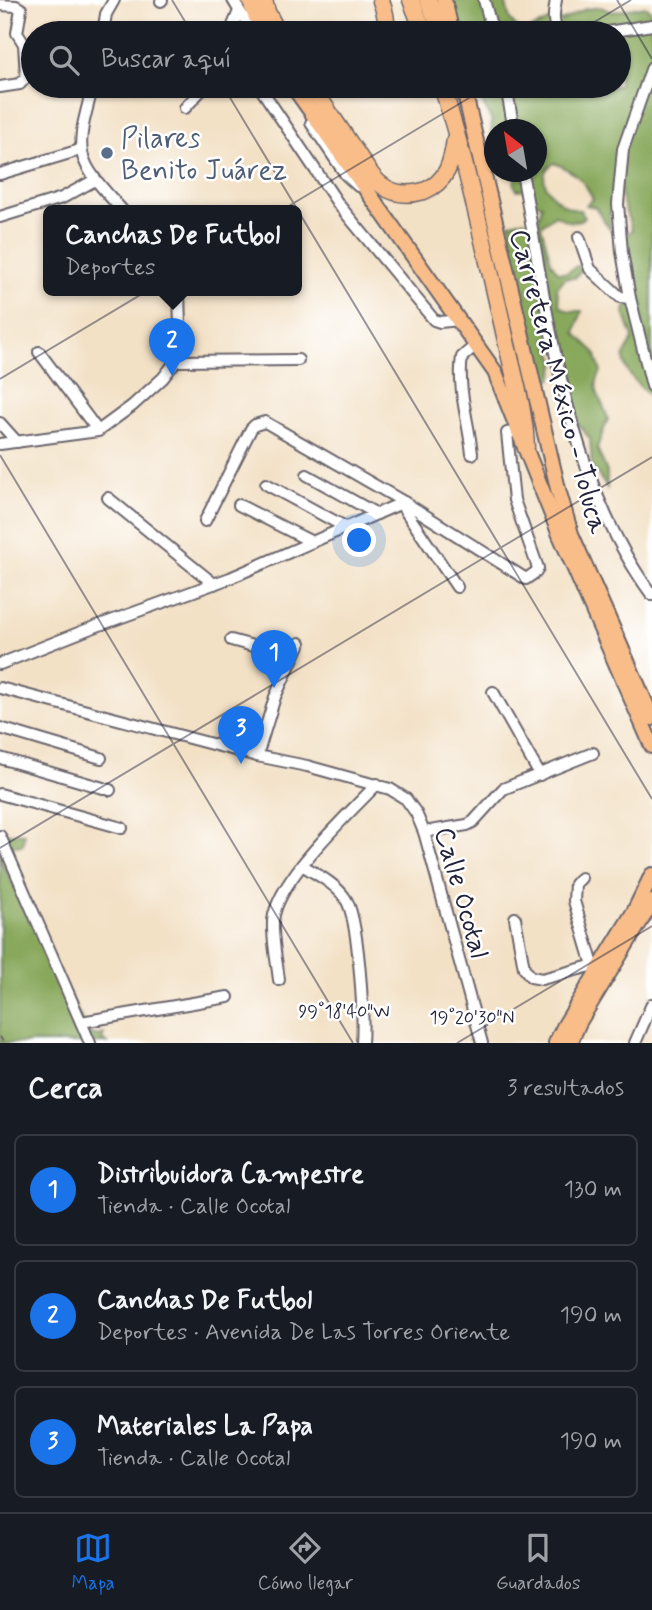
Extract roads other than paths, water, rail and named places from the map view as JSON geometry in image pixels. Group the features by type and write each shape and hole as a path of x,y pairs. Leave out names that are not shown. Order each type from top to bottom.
{"highway":[{"path":"264,0 272,21"},
{"path":"411,0 419,21"},
{"path":"428,0 437,21"},
{"path":"381,2 385,21"},
{"path":"318,98 368,170 383,186 400,193 414,194 430,188 444,178 453,159 456,130"},
{"path":"446,98 475,203 525,428 526,448"}],"main road":[{"path":"444,0 449,21"},
{"path":"244,5 254,21"},
{"name":"Carretera México - Toluca","path":"301,98 495,372 576,574 652,746"},
{"name":"Carretera México - Toluca","path":"466,98 571,534 652,718"},
{"path":"556,1043 597,964 634,912 652,875"},
{"path":"570,1043 579,1023 652,902"}],"street":[{"path":"106,21 114,0"},
{"path":"233,0 244,5 236,21"},
{"path":"484,0 490,21"},
{"path":"553,21 556,0"},
{"path":"0,5 21,9 17,33 21,39"},
{"path":"631,28 652,25"},
{"path":"652,66 623,149 618,204 622,252 630,298 652,386"},
{"path":"0,87 21,82"},
{"path":"90,98 80,132 80,150 88,170 118,205"},
{"path":"185,108 194,98"},
{"path":"267,98 339,205 434,320 459,320"},
{"path":"295,98 346,175 369,195"},
{"path":"508,98 512,119"},
{"path":"0,174 80,150"},
{"path":"0,217 62,198 95,180"},
{"path":"524,182 552,334 573,421 600,505 632,567 652,595"},
{"path":"579,237 590,270 620,297 630,298"},
{"path":"0,444 99,430 114,421 156,385 176,361 180,328 179,296"},
{"path":"472,454 460,374 462,357 477,344"},
{"path":"39,352 99,430"},
{"path":"176,361 298,360"},
{"path":"205,521 251,429 265,422 523,578 533,575 538,568 514,500 507,433 519,430"},
{"path":"0,423 17,442"},
{"path":"307,475 377,514"},
{"path":"266,484 346,528"},
{"path":"108,498 214,584"},
{"path":"0,664 230,578 402,503"},
{"path":"402,503 457,587"},
{"path":"239,505 312,542"},
{"path":"231,640 293,657"},
{"path":"257,756 275,697 300,643"},
{"name":"Calle Ocotal","path":"0,688 257,756 377,784 400,793 416,813 424,832 482,1043"},
{"path":"493,692 540,775"},
{"path":"0,728 101,758"},
{"path":"424,832 467,825 503,789 593,753"},
{"path":"0,758 110,790"},
{"path":"279,980 273,924 278,902 302,865 377,784"},
{"path":"0,794 122,828"},
{"path":"0,836 90,1043"},
{"path":"302,865 342,894 350,906 357,958 362,1043"},
{"path":"515,918 524,968 531,977 542,979 597,964 574,901 575,884 581,878"},
{"path":"81,1022 228,997"},
{"path":"635,1043 651,1011"}],"place":[{"name":"Pilares Benito Juárez","path":"107,153"},
{"name":"Canchas De Futbol","path":"172,376"},
{"name":"Distribuidora Campestre","path":"274,688"},
{"name":"Materiales La Papa","path":"241,764"}]}
